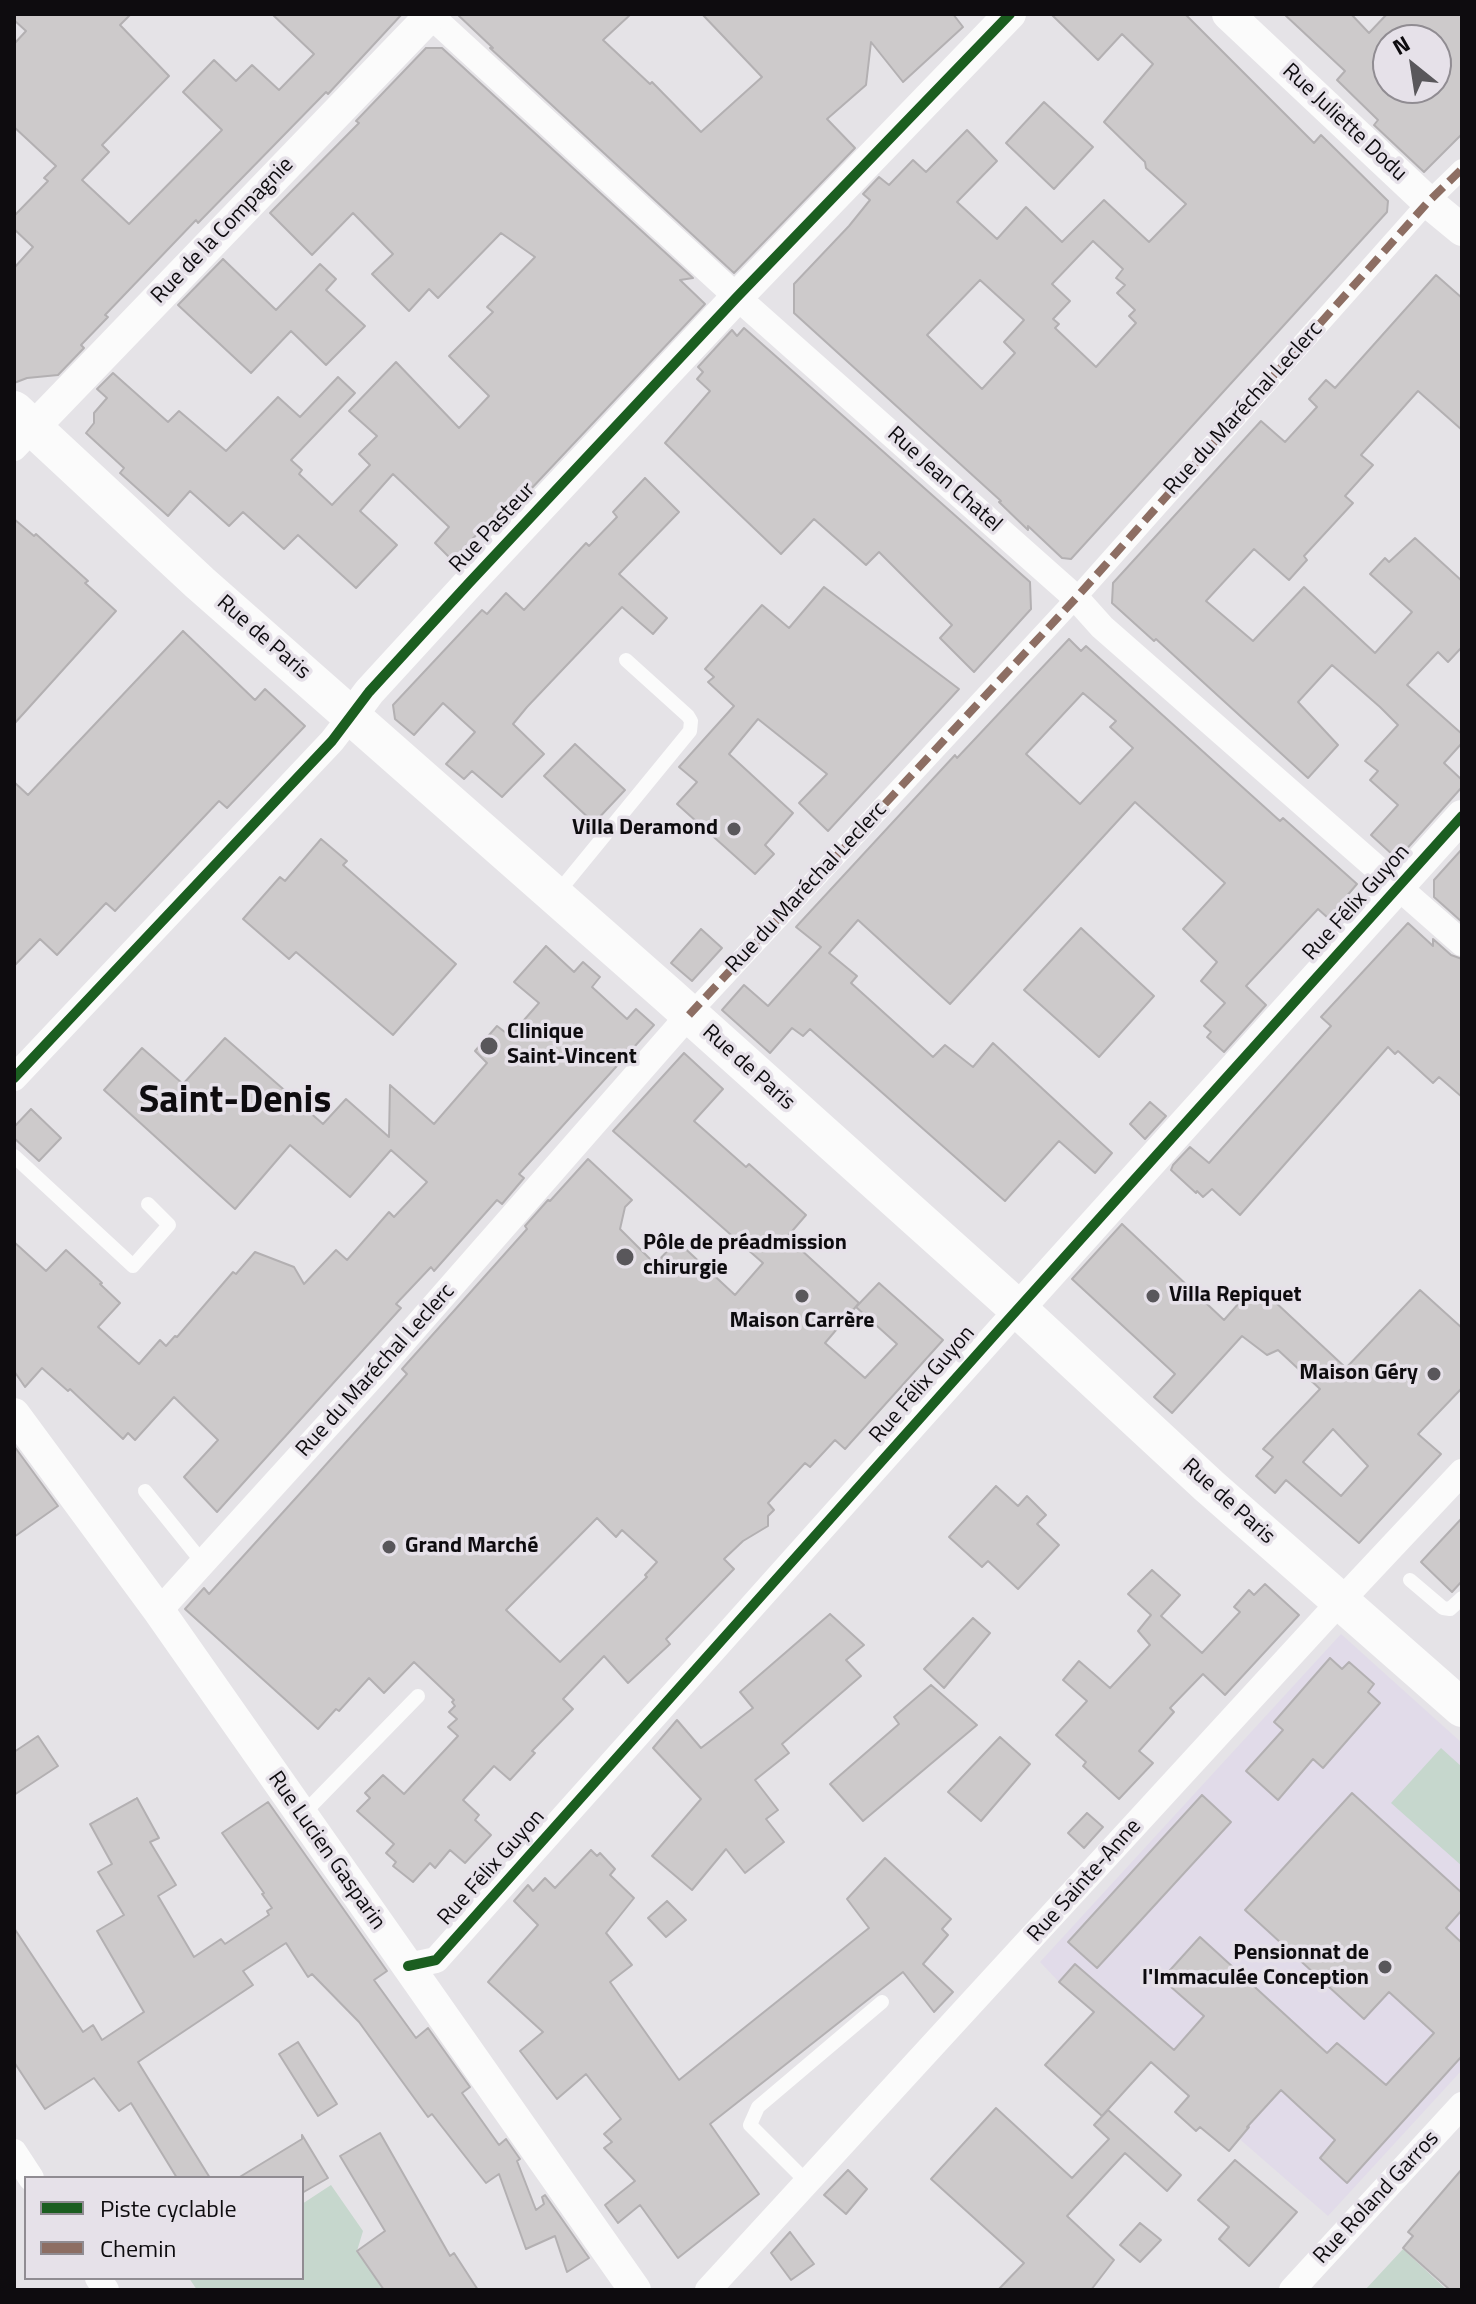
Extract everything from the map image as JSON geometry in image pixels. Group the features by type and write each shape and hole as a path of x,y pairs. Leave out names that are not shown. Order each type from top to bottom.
{"main road":[{"name":"Rue de Paris","path":"21,428 352,715 1018,1309 1220,1496 1462,1708"}],"street":[{"name":"Rue Pasteur","path":"14,1078 332,741 369,692 737,297 1010,14"},
{"name":"Rue Juliette Dodu","path":"1228,14 1428,202 1462,230"},
{"name":"Rue Jean Chatel","path":"431,15 737,297 1076,598 1102,627 1462,943"},
{"name":"Rue de la Compagnie","path":"21,428 431,15"},
{"name":"Rue du Maréchal Leclerc","path":"159,1611 378,1370 689,1015 1076,598 1428,202 1462,169"},
{"name":"Rue Félix Guyon","path":"408,1966 436,1960 1462,816"},
{"name":"Rue Lucien Gasparin","path":"14,1414 159,1611 635,2290"},
{"name":"Rue Sainte-Anne","path":"708,2290 809,2184 1340,1601 1462,1472"},
{"name":"Rue Roland Garros","path":"1292,2290 1462,2105"},
{"path":"14,2152 30,2176"}],"lane":[{"path":"555,896 690,731 688,716 626,660"},
{"path":"14,1156 133,1266 169,1225 148,1204"},
{"path":"145,1491 203,1563"},
{"path":"1410,1580 1443,1608 1450,1609 1462,1598"},
{"path":"301,1816 418,1696"},
{"path":"809,2184 750,2125 758,2107 882,2002"}],"shaded area":[{"path":"1341,1634 1462,1743 1462,2070 1328,2216 1059,1982 1040,1962"}],"green space":[{"path":"1441,1748 1462,1767 1462,1866 1391,1803"},
{"path":"331,2185 363,2231 357,2251 388,2290 197,2290 190,2280 304,2280 304,2203"},
{"path":"1403,2249 1447,2290 1365,2290"}],"building":[{"path":"14,14 131,14 120,25 169,76 102,145 109,152 82,180 129,224 222,130 183,92 214,60 236,81 252,65 279,90 314,54 272,14 402,14 328,94 326,92 198,223 196,220 105,315 108,317 81,345 84,348 58,375 27,378 14,383 14,268 33,247 14,229 14,216 48,181 44,178 56,166 14,127 14,44 26,31 14,20"},
{"path":"457,14 631,14 603,40 650,84 652,82 701,132 762,77 702,14 953,14 963,27 903,82 871,42 866,85 827,119 855,148 734,273"},
{"path":"1051,14 1185,14 1314,143 1321,135 1388,201 1387,212 1071,559 1062,558 1028,526 1028,530 1001,501 794,313 794,284 870,200 863,194 879,177 889,185 913,160 926,172 967,130 997,161 957,202 997,239 1026,207 1062,242 1104,200 1149,242 1186,204 1146,168 1145,162 1104,122 1153,64 1122,34 1098,60","holes":["1093,241 1123,269 1116,278 1125,285 1117,293 1135,310 1129,316 1136,323 1096,367 1055,328 1059,324 1053,319 1070,301 1052,284","980,280 1024,320 1004,342 1015,353 982,389 927,335"]},
{"path":"1284,14 1351,14 1369,33 1372,30 1372,104 1452,104 1452,24 1378,24 1387,14 1462,14 1462,134 1424,172 1374,125 1378,120 1337,80 1345,71"},
{"path":"426,48 442,48 693,278 680,280 705,304 530,490 526,487 487,529 484,527 452,560 435,543 449,527 393,474 360,511 397,545 356,588 298,535 284,549 243,512 229,526 190,491 168,516 120,473 124,468 86,433 94,423 94,413 107,398 97,389 113,373 168,422 179,411 226,451 278,397 300,417 338,377 355,393 291,460 302,470 299,474 332,505 370,465 359,454 377,436 349,411 396,362 459,428 489,396 449,356 493,312 487,307 535,257 501,233 438,298 429,289 409,311 372,274 393,254 353,213 312,255 270,213 359,123 356,121"},
{"path":"1044,102 1093,147 1054,189 1006,143"},
{"path":"223,259 276,310 320,264 336,279 326,290 365,326 326,365 291,331 251,373 178,305"},
{"path":"1436,275 1462,298 1462,430 1418,391 1361,455 1373,465 1345,496 1353,503 1304,556 1307,560 1289,580 1254,549 1206,601 1253,641 1304,587 1375,653 1412,612 1370,574 1385,558 1389,562 1415,538 1462,581 1462,647 1448,662 1438,652 1407,685 1462,734 1462,743 1444,763 1462,780 1462,787 1403,853 1394,856 1371,835 1398,805 1370,780 1378,771 1365,761 1398,725 1380,707 1332,665 1298,702 1338,745 1308,778 1156,639 1154,641 1112,603 1113,583 1261,421 1285,442 1317,407 1309,399 1326,380 1335,388"},
{"path":"744,328 1030,582 1031,609 974,672 940,638 952,625 879,552 866,565 814,519 781,554 665,443 710,391 697,379 703,372 698,367 732,330 737,336"},
{"path":"645,478 679,512 619,574 667,618 653,634 622,607 527,707 513,724 544,754 502,797 472,771 464,779 446,764 475,732 443,703 414,735 395,719 393,705 482,610 487,614 506,593 524,610 586,543 589,546 617,517 613,512"},
{"path":"14,519 34,536 36,534 116,611 14,724"},
{"path":"824,587 959,689 828,831 799,803 827,774 758,719 729,754 793,813 765,845 774,854 755,874 677,804 697,782 679,767 734,706 708,682 714,677 705,669 762,605 789,628"},
{"path":"183,631 255,700 265,689 305,726 227,808 219,801 115,911 106,903 57,955 40,939 14,966 14,782 28,795"},
{"path":"1069,639 1081,651 1086,646 1280,821 1283,818 1357,884 1328,918 1318,909 1246,986 1266,1005 1224,1052 1207,1037 1211,1032 1204,1026 1225,1003 1201,981 1217,962 1183,929 1225,883 1135,802 950,1004 858,920 829,953 857,976 851,983 933,1057 945,1045 973,1067 993,1043 1112,1153 1095,1173 1059,1141 1005,1201 810,1029 803,1036 792,1028 770,1053 722,1010 744,985 768,1006 821,947 796,927 955,755 957,758","holes":["1083,693 1116,721 1110,727 1133,748 1080,804 1026,754"]},
{"path":"575,744 625,790 594,823 544,776"},
{"path":"321,839 347,861 343,865 456,964 393,1035 296,952 289,959 243,919 280,877 285,881"},
{"path":"1462,849 1462,922 1434,897 1434,880"},
{"path":"1408,923 1433,946 1433,939 1451,955 1462,959 1462,1097 1439,1077 1433,1083 1398,1051 1395,1054 1388,1047 1240,1215 1212,1189 1203,1197 1196,1193 1171,1170 1173,1165 1190,1147 1209,1163 1331,1026 1321,1017"},
{"path":"1081,928 1154,996 1099,1057 1024,990"},
{"path":"701,929 722,948 692,981 671,963"},
{"path":"546,946 574,972 583,962 600,977 592,987 627,1019 636,1009 654,1025 519,1174 524,1178 502,1204 497,1200 434,1271 431,1267 396,1304 401,1308 217,1512 184,1477 218,1440 174,1397 135,1440 128,1433 123,1439 70,1389 68,1391 42,1368 25,1387 14,1371 14,1242 46,1271 66,1250 102,1283 120,1303 98,1327 139,1364 160,1340 166,1346 177,1337 233,1272 236,1274 255,1252 294,1267 304,1284 336,1250 347,1260 389,1212 394,1217 427,1182 391,1150 350,1197 290,1145 235,1209 104,1090 142,1048 183,1084 225,1038 323,1124 346,1099 389,1137 390,1085 434,1124 487,1063 475,1051 497,1026 510,1036 539,1003 514,982"},
{"path":"684,1053 723,1089 694,1121 746,1167 749,1164 806,1215 787,1237 859,1303 825,1343 865,1378 897,1344 856,1307 879,1283 943,1340 845,1449 835,1440 810,1467 805,1463 768,1503 774,1510 768,1516 768,1526 743,1541 724,1559 734,1569 666,1639 670,1644 628,1683 604,1656 563,1699 573,1709 532,1751 535,1753 510,1780 494,1766 463,1800 479,1815 475,1820 491,1835 465,1863 450,1850 435,1868 430,1863 413,1882 393,1866 396,1862 386,1853 394,1844 357,1811 370,1798 365,1793 383,1775 404,1794 458,1736 448,1727 457,1719 449,1712 455,1706 454,1700 414,1662 384,1693 369,1678 318,1729 185,1609 204,1588 209,1594 314,1478 407,1374 402,1369 527,1229 525,1226 548,1200 588,1159 632,1200 625,1207 620,1229 655,1264 677,1241 735,1295 763,1263 613,1131","holes":["597,1518 616,1537 622,1530 657,1562 645,1575 647,1577 560,1662 506,1610"]},
{"path":"1150,1102 1166,1116 1145,1139 1130,1124"},
{"path":"31,1109 61,1138 39,1161 14,1138 14,1127"},
{"path":"1122,1224 1224,1320 1255,1285 1275,1299 1346,1368 1420,1290 1462,1328 1462,1388 1418,1434 1441,1454 1359,1543 1286,1480 1275,1493 1256,1476 1273,1457 1263,1449 1320,1389 1278,1350 1267,1355 1242,1336 1172,1413 1154,1397 1175,1374 1072,1279","holes":["1333,1429 1368,1466 1341,1496 1303,1462"]},
{"path":"14,1446 58,1506 14,1537"},
{"path":"996,1486 1018,1506 1027,1496 1046,1515 1037,1524 1059,1545 1018,1589 988,1561 982,1567 949,1537"},
{"path":"1462,1518 1462,1581 1452,1592 1421,1562"},
{"path":"1152,1570 1180,1595 1161,1616 1202,1653 1240,1612 1234,1607 1249,1590 1254,1595 1265,1584 1299,1615 1225,1695 1203,1674 1170,1708 1174,1712 1139,1751 1153,1763 1119,1799 1083,1766 1086,1762 1056,1735 1087,1701 1063,1680 1079,1661 1110,1688 1150,1645 1138,1631 1151,1615 1128,1594"},
{"path":"830,1614 864,1645 846,1660 861,1676 782,1744 789,1753 755,1780 778,1810 766,1819 784,1842 745,1873 726,1849 692,1890 652,1856 701,1799 653,1748 677,1720 701,1748 753,1708 740,1692"},
{"path":"973,1618 990,1633 944,1688 924,1669"},
{"path":"1330,1658 1342,1669 1349,1662 1374,1684 1368,1692 1380,1703 1323,1768 1313,1759 1278,1800 1246,1771 1283,1730 1274,1722"},
{"path":"931,1685 977,1725 863,1821 830,1784 899,1724 894,1717"},
{"path":"38,1736 58,1766 14,1795 14,1752"},
{"path":"1000,1737 1030,1764 981,1821 948,1792"},
{"path":"1352,1793 1462,1893 1462,1910 1446,1928 1462,1943 1462,2056 1347,2183 1320,2158 1335,2140 1281,2090 1229,2151 1200,2127 1196,2131 1175,2112 1189,2096 1151,2062 1102,2116 1045,2065 1094,2012 1059,1982 1075,1964 1174,2050 1204,2016 1162,1979 1200,1937 1327,2053 1337,2043 1386,2085 1434,2033 1389,1992 1364,2019 1245,1910"},
{"path":"1202,1795 1231,1822 1097,1968 1068,1942"},
{"path":"137,1798 159,1838 150,1842 176,1885 158,1896 194,1957 221,1939 225,1944 269,1915 267,1911 272,1908 264,1893 222,1833 268,1802 387,1971 374,1980 416,2038 428,2028 470,2087 462,2093 499,2145 506,2139 520,2159 517,2161 536,2210 544,2204 542,2197 545,2195 589,2258 567,2272 555,2236 526,2249 499,2174 486,2183 432,2114 428,2117 359,2022 312,1974 308,1977 286,1943 243,1971 253,1985 138,2062 209,2176 176,2176 131,2103 119,2111 94,2078 45,2109 14,2062 14,1928 83,2032 93,2025 102,2040 144,2012 97,1931 124,1915 98,1872 112,1864 90,1824"},
{"path":"1087,1813 1103,1827 1084,1848 1068,1833"},
{"path":"591,1850 597,1856 600,1853 615,1869 610,1875 634,1898 606,1933 632,1965 610,1982 679,2080 869,1928 847,1899 885,1858 951,1919 942,1929 948,1935 923,1964 953,1992 934,2012 903,1972 710,2124 759,2194 678,2258 640,2205 618,2223 605,2205 635,2181 604,2148 612,2142 604,2134 621,2119 586,2074 557,2099 520,2051 543,2032 488,1982 538,1925 514,1901 528,1885 533,1891 545,1878 555,1888"},
{"path":"667,1901 686,1920 666,1937 648,1918"},
{"path":"298,2042 337,2104 318,2116 279,2054"},
{"path":"996,2108 1072,2178 1109,2139 1094,2125 1108,2110 1181,2175 1167,2191 1125,2153 1067,2216 1114,2260 1091,2290 998,2290 1024,2263 931,2179"},
{"path":"380,2133 450,2256 454,2253 478,2290 384,2290 357,2251 385,2231 340,2156"},
{"path":"302,2135 328,2178 304,2192 304,2176 241,2176 302,2139"},
{"path":"1235,2160 1297,2212 1249,2266 1219,2239 1229,2227 1198,2200"},
{"path":"1462,2169 1462,2290 1450,2290 1403,2248 1413,2236 1408,2232"},
{"path":"848,2170 867,2189 846,2214 824,2195"},
{"path":"1140,2223 1161,2240 1140,2262 1120,2245"},
{"path":"790,2232 814,2264 791,2280 771,2253"}],"marked path":[{"path":"689,1015 1076,598 1428,202 1462,169"}],"cycle path":[{"path":"14,1078 332,741 369,692 469,583 737,297 1010,14"},
{"path":"408,1966 436,1960 1462,816"}],"place":[{"name":"Villa Deramond","path":"734,829"},
{"name":"Clinique Saint-Vincent","path":"489,1046"},
{"name":"Pôle de préadmission chirurgie","path":"625,1257"},
{"name":"Maison Carrère","path":"802,1296"},
{"name":"Villa Repiquet","path":"1153,1296"},
{"name":"Maison Géry","path":"1434,1374"},
{"name":"Grand Marché","path":"389,1547"},
{"name":"Pensionnat de l'Immaculée Conception","path":"1385,1967"}],"district":[{"name":"Saint-Denis","path":"235,1103"}]}
